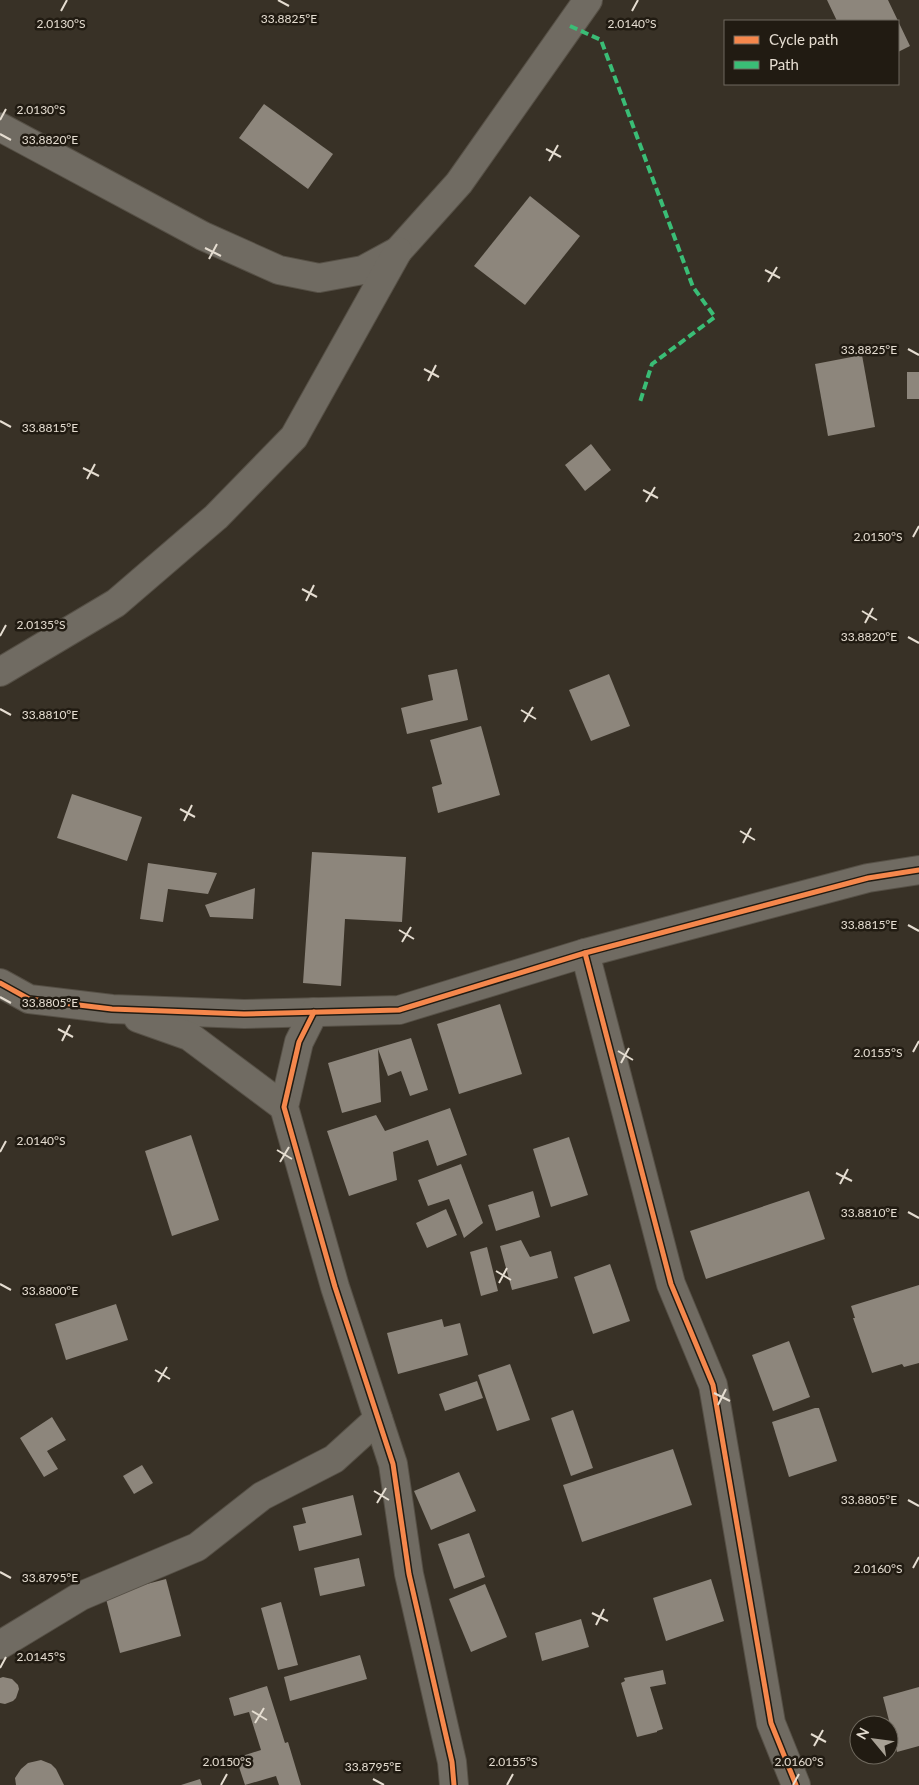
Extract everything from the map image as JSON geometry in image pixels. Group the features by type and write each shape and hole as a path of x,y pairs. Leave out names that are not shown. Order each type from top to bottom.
{"street":[{"path":"0,672 116,604 216,517 294,437 398,251 459,183 588,0"},
{"path":"0,127 203,236 279,270 319,278 363,270 398,251"},
{"path":"0,983 28,999 112,1009 244,1014 399,1010 585,953 868,878 919,870"},
{"path":"585,953 670,1284 713,1385 771,1722 796,1785"},
{"path":"112,1009 189,1036 284,1107"},
{"path":"314,1012 299,1042 284,1107 335,1287 393,1464 409,1574 452,1762 454,1785"},
{"path":"0,1645 81,1596 197,1546 262,1496 334,1459 378,1419"}],"building":[{"path":"827,0 888,0 898,20 837,20"},
{"path":"899,23 910,46 899,52"},
{"path":"264,104 333,154 308,189 239,138"},
{"path":"530,196 580,236 525,305 474,266"},
{"path":"862,355 875,427 828,436 815,364"},
{"path":"907,372 919,372 919,399 907,399"},
{"path":"591,444 611,470 585,491 565,465"},
{"path":"457,669 468,720 407,734 401,708 433,700 428,675"},
{"path":"609,674 630,726 591,741 569,690"},
{"path":"481,726 500,795 438,813 432,787 442,784 430,740"},
{"path":"72,794 142,817 127,861 57,838"},
{"path":"312,852 406,857 402,922 345,919 341,986 303,983"},
{"path":"148,863 217,873 208,894 168,889 163,922 140,919"},
{"path":"255,888 253,919 210,917 205,905"},
{"path":"500,1004 522,1074 459,1094 437,1024"},
{"path":"411,1038 428,1090 410,1096 401,1071 388,1076 378,1049 381,1102 342,1113 328,1063"},
{"path":"450,1108 467,1155 437,1166 428,1140 393,1152 397,1180 349,1196 327,1131 376,1115 385,1131"},
{"path":"191,1135 219,1220 172,1236 145,1151"},
{"path":"569,1137 588,1195 551,1207 533,1149"},
{"path":"461,1164 483,1223 464,1238 449,1199 428,1206 418,1180"},
{"path":"533,1191 540,1217 496,1231 488,1205"},
{"path":"809,1191 825,1239 706,1279 690,1231"},
{"path":"446,1209 457,1235 427,1248 416,1223"},
{"path":"521,1240 530,1257 551,1251 558,1278 512,1290 500,1246"},
{"path":"487,1247 498,1291 481,1296 470,1252"},
{"path":"610,1264 630,1321 593,1334 574,1277"},
{"path":"919,1285 919,1363 904,1367 902,1364 872,1373 853,1318 855,1318 851,1306"},
{"path":"116,1304 128,1340 66,1360 55,1324"},
{"path":"442,1319 444,1327 460,1323 468,1355 398,1374 387,1333"},
{"path":"789,1341 810,1397 773,1411 752,1355"},
{"path":"510,1364 530,1420 497,1431 478,1375"},
{"path":"477,1381 483,1398 445,1411 439,1394"},
{"path":"819,1408 837,1461 789,1477 772,1422"},
{"path":"573,1410 593,1468 571,1476 551,1418"},
{"path":"52,1417 66,1440 47,1451 58,1469 44,1477 20,1438"},
{"path":"673,1449 692,1505 582,1542 563,1485"},
{"path":"142,1465 153,1483 134,1494 123,1476"},
{"path":"459,1472 476,1511 431,1530 414,1491"},
{"path":"353,1495 362,1535 299,1551 293,1526 306,1523 302,1508"},
{"path":"469,1533 485,1577 454,1589 438,1544"},
{"path":"359,1558 365,1586 320,1596 314,1568"},
{"path":"166,1579 181,1636 120,1653 105,1595"},
{"path":"711,1579 724,1621 666,1641 653,1598"},
{"path":"485,1584 507,1637 471,1652 449,1599"},
{"path":"281,1602 298,1665 278,1670 261,1608"},
{"path":"581,1619 589,1647 542,1661 535,1633"},
{"path":"360,1655 367,1679 290,1701 284,1677"},
{"path":"663,1670 666,1684 650,1687 663,1729 637,1737 621,1683 625,1681 624,1678"},
{"path":"0,1678 12,1679 19,1689 16,1698 5,1704 0,1703"},
{"path":"267,1686 285,1743 288,1742 301,1785 279,1785 276,1776 245,1785 236,1758 261,1750 249,1712 234,1716 229,1698"},
{"path":"919,1687 919,1746 899,1751 899,1715 888,1715 883,1697"},
{"path":"41,1760 51,1764 56,1769 64,1785 16,1785 15,1778 21,1769 28,1763"},
{"path":"200,1779 202,1785 181,1785"}],"marked path":[{"path":"570,26 601,40 693,287 715,317 652,364 640,402"}],"cycle path":[{"path":"0,983 29,999 112,1009 244,1014 399,1010 585,953 868,878 919,870"},
{"path":"585,953 671,1284 713,1385 771,1723 796,1785"},
{"path":"314,1012 299,1042 284,1107 335,1287 393,1464 409,1574 452,1762 454,1785"}]}
